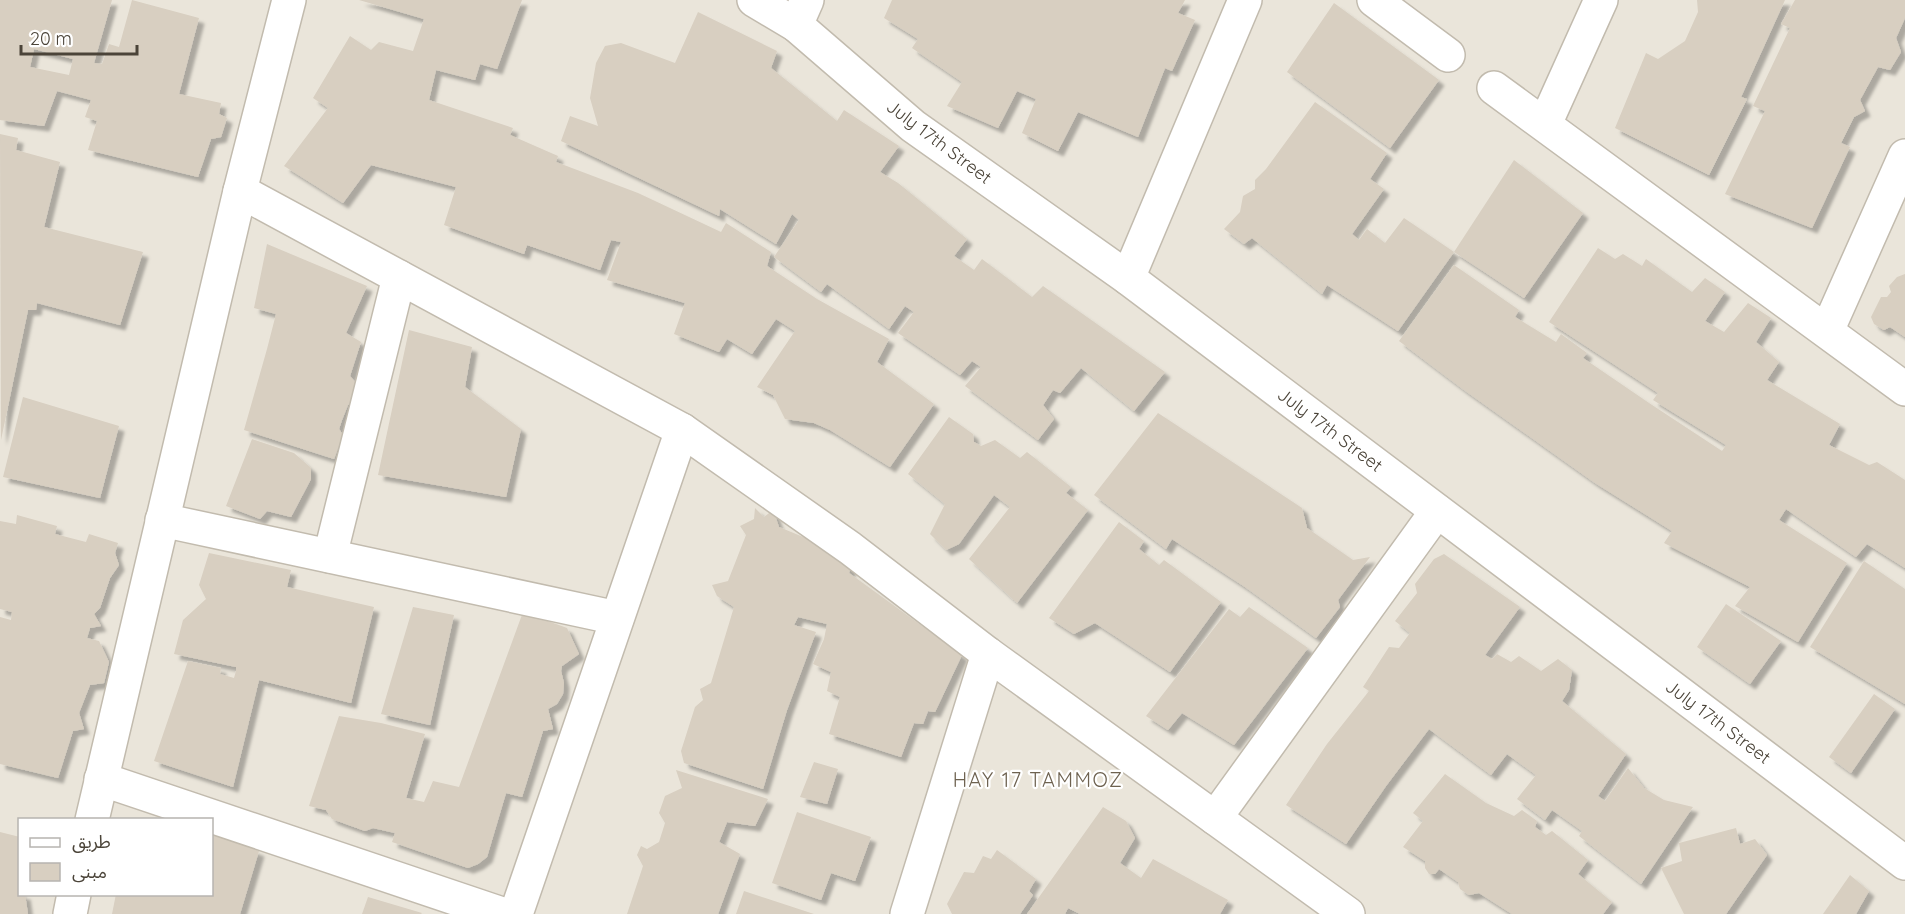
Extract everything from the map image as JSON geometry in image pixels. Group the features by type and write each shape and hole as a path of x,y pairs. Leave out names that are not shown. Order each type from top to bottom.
{"street":[{"path":"92,818 240,191 289,0"},
{"name":"July 17th Street","path":"754,0 801,13 913,126 1128,278 1905,863"},
{"path":"1128,278 1245,0"},
{"path":"1374,0 1448,55"},
{"path":"1545,124 1601,0"},
{"path":"1494,88 1905,389"},
{"path":"1827,331 1905,156"},
{"path":"240,191 682,430 850,548 988,654 1348,914"},
{"path":"330,556 399,277"},
{"path":"516,914 682,430"},
{"path":"1215,818 1437,511"},
{"path":"162,520 617,618"},
{"path":"908,914 988,654"},
{"path":"101,779 502,914"},
{"path":"70,914 74,896"}],"shaded area":[{"path":"0,0 1905,0 1905,914 0,914"}],"building":[{"path":"0,0 112,0 94,63 102,64 109,44 119,47 132,0 199,18 179,94 221,103 219,114 227,118 221,137 211,139 198,177 88,150 97,121 85,117 91,100 57,91 44,126 0,120","holes":["34,49 73,59 69,75 30,67"]},
{"path":"359,0 522,0 497,69 480,64 475,80 436,70 429,100 513,128 510,135 558,156 556,162 638,193 721,232 726,223 771,252 767,266 817,299 889,339 877,362 934,404 890,467 830,430 814,423 785,419 773,395 757,387 795,331 776,319 752,354 727,339 719,352 674,334 685,303 607,280 621,242 611,240 600,270 527,245 524,254 444,225 456,187 371,165 343,203 284,166 328,108 313,98 350,36 371,50 379,42 413,51 424,19"},
{"path":"892,0 1185,0 1178,13 1195,20 1172,71 1165,68 1138,137 1078,112 1058,151 1022,133 1036,99 1017,91 998,128 947,106 962,82 912,48 918,39 884,18"},
{"path":"1697,0 1785,0 1741,97 1747,99 1709,175 1615,128 1646,53 1658,59 1685,41 1698,12"},
{"path":"1795,0 1905,0 1905,18 1896,38 1901,52 1890,70 1878,67 1860,100 1865,111 1854,117 1841,143 1850,147 1812,228 1725,194 1765,111 1753,106 1790,28 1781,24"},
{"path":"1334,3 1439,80 1390,148 1287,72"},
{"path":"698,12 777,51 771,68 837,121 844,110 899,146 880,172 898,183 967,239 954,256 974,270 982,259 1032,297 1043,286 1165,372 1134,411 1081,368 1060,393 1053,390 1043,405 1054,419 1038,440 965,386 981,367 972,361 960,375 898,333 914,312 905,306 889,329 827,284 821,292 774,257 799,220 792,214 776,244 720,209 719,216 561,141 570,116 598,126 590,98 596,63 605,46 621,43 675,63"},
{"path":"1315,102 1387,153 1370,179 1384,189 1352,234 1359,240 1367,229 1385,243 1404,218 1454,252 1398,331 1327,285 1322,294 1252,238 1244,244 1224,229 1240,212 1243,196 1255,189 1255,180 1266,169"},
{"path":"0,134 18,138 16,150 60,162 44,227 143,252 120,325 37,303 36,310 28,310 1,440"},
{"path":"1514,160 1583,213 1524,298 1454,252"},
{"path":"267,244 367,286 346,333 361,342 350,376 356,383 355,403 348,405 342,420 339,429 343,435 334,459 244,430 276,314 254,308"},
{"path":"1598,248 1615,259 1623,254 1642,266 1646,259 1692,292 1705,278 1725,292 1705,321 1724,332 1748,303 1771,318 1756,342 1779,362 1767,380 1840,424 1829,445 1869,465 1877,462 1905,480 1905,568 1867,544 1856,557 1786,509 1779,520 1847,563 1798,642 1735,606 1750,587 1664,543 1672,531 1595,483 1399,341 1454,265 1519,310 1515,317 1556,342 1561,334 1587,353 1583,358 1722,451 1726,445 1653,400 1658,393 1549,322"},
{"path":"1905,274 1905,337 1890,327 1884,330 1874,324 1871,317 1881,297 1887,297 1891,292 1889,286 1897,277"},
{"path":"409,330 472,347 465,387 521,429 506,497 378,475"},
{"path":"23,397 119,426 100,498 3,477"},
{"path":"1158,413 1302,508 1307,528 1353,560 1370,557 1338,600 1340,607 1316,638 1245,587 1172,539 1166,549 1094,495"},
{"path":"949,417 973,434 974,442 981,446 995,440 1020,458 1027,452 1071,487 1066,493 1088,510 1017,603 969,559 1010,507 994,495 959,544 946,550 930,534 945,504 908,474"},
{"path":"252,439 294,453 311,468 311,479 291,517 267,511 260,519 226,506"},
{"path":"755,508 764,517 773,510 779,527 854,558 849,573 962,655 935,712 928,711 923,724 914,723 901,757 829,734 840,697 827,691 831,672 813,664 824,639 827,624 798,617 794,625 816,632 787,710 763,789 684,763 681,751 695,707 703,700 700,689 711,683 734,607 717,596 712,585 728,581 746,535 740,526 754,519"},
{"path":"17,515 57,526 55,534 86,542 89,534 118,543 115,553 119,565 110,578 100,608 94,614 101,626 90,628 87,638 99,641 109,662 104,683 90,685 79,713 84,729 73,731 58,778 0,764 0,617 11,620 12,612 0,609 0,521 16,524"},
{"path":"1119,522 1144,541 1139,549 1159,565 1164,560 1221,602 1170,672 1095,623 1074,634 1049,618"},
{"path":"209,553 291,570 287,587 374,607 351,703 259,680 233,787 154,761 188,661 221,668 220,674 234,678 236,671 236,667 174,654 183,620 206,599 199,585"},
{"path":"1444,554 1520,607 1485,655 1492,659 1497,654 1511,662 1519,656 1541,671 1558,659 1572,670 1569,690 1562,701 1626,754 1598,796 1605,801 1628,768 1644,788 1664,800 1693,807 1641,884 1579,836 1582,831 1552,810 1545,820 1517,799 1536,775 1507,754 1491,775 1429,729 1346,844 1286,805 1327,744 1369,691 1363,687 1389,647 1399,648 1410,633 1395,621 1417,593 1415,584 1434,559"},
{"path":"1864,561 1905,589 1905,704 1810,647"},
{"path":"1726,604 1781,641 1750,684 1697,647"},
{"path":"413,607 454,615 430,725 381,714"},
{"path":"1249,607 1308,648 1234,745 1182,713 1168,730 1146,716 1229,609 1240,617"},
{"path":"523,612 567,628 579,654 562,666 563,694 557,704 548,709 553,729 543,731 522,797 506,793 487,857 468,868 392,842 395,833 373,828 365,831 332,819 326,810 309,806 339,716 425,734 406,798 424,802 433,781 459,787"},
{"path":"1874,694 1895,709 1851,773 1829,757"},
{"path":"814,762 838,769 827,804 800,797"},
{"path":"676,770 768,799 755,826 727,822 719,842 740,854 718,914 627,914 643,866 637,855 641,846 647,849 659,842 665,823 659,813 665,796 682,788"},
{"path":"1445,774 1486,803 1514,816 1522,810 1537,821 1535,827 1546,835 1552,831 1588,860 1578,874 1612,902 1603,914 1512,914 1479,893 1469,895 1460,889 1458,882 1439,869 1435,874 1429,874 1425,868 1425,861 1403,847 1423,821 1413,813"},
{"path":"1103,807 1126,821 1135,838 1120,863 1141,878 1153,859 1228,900 1220,914 1080,914 1068,908 1065,914 1027,914"},
{"path":"797,812 871,837 855,881 831,873 821,900 772,883"},
{"path":"1736,828 1740,844 1755,839 1767,855 1726,914 1684,914 1661,868 1682,861 1679,843"},
{"path":"0,832 18,836 18,896 25,896 28,914 0,914"},
{"path":"213,834 259,851 240,914 112,914 116,896 213,896"},
{"path":"997,850 1036,879 1029,891 1033,895 1020,914 952,914 947,904 964,872 974,873 983,856 991,859"},
{"path":"1850,875 1869,891 1856,914 1823,914"},
{"path":"744,891 814,914 736,914"},
{"path":"368,897 422,913 362,914"}],"district":[{"name":"HAY 17 TAMMOZ","path":"1038,780"}]}
